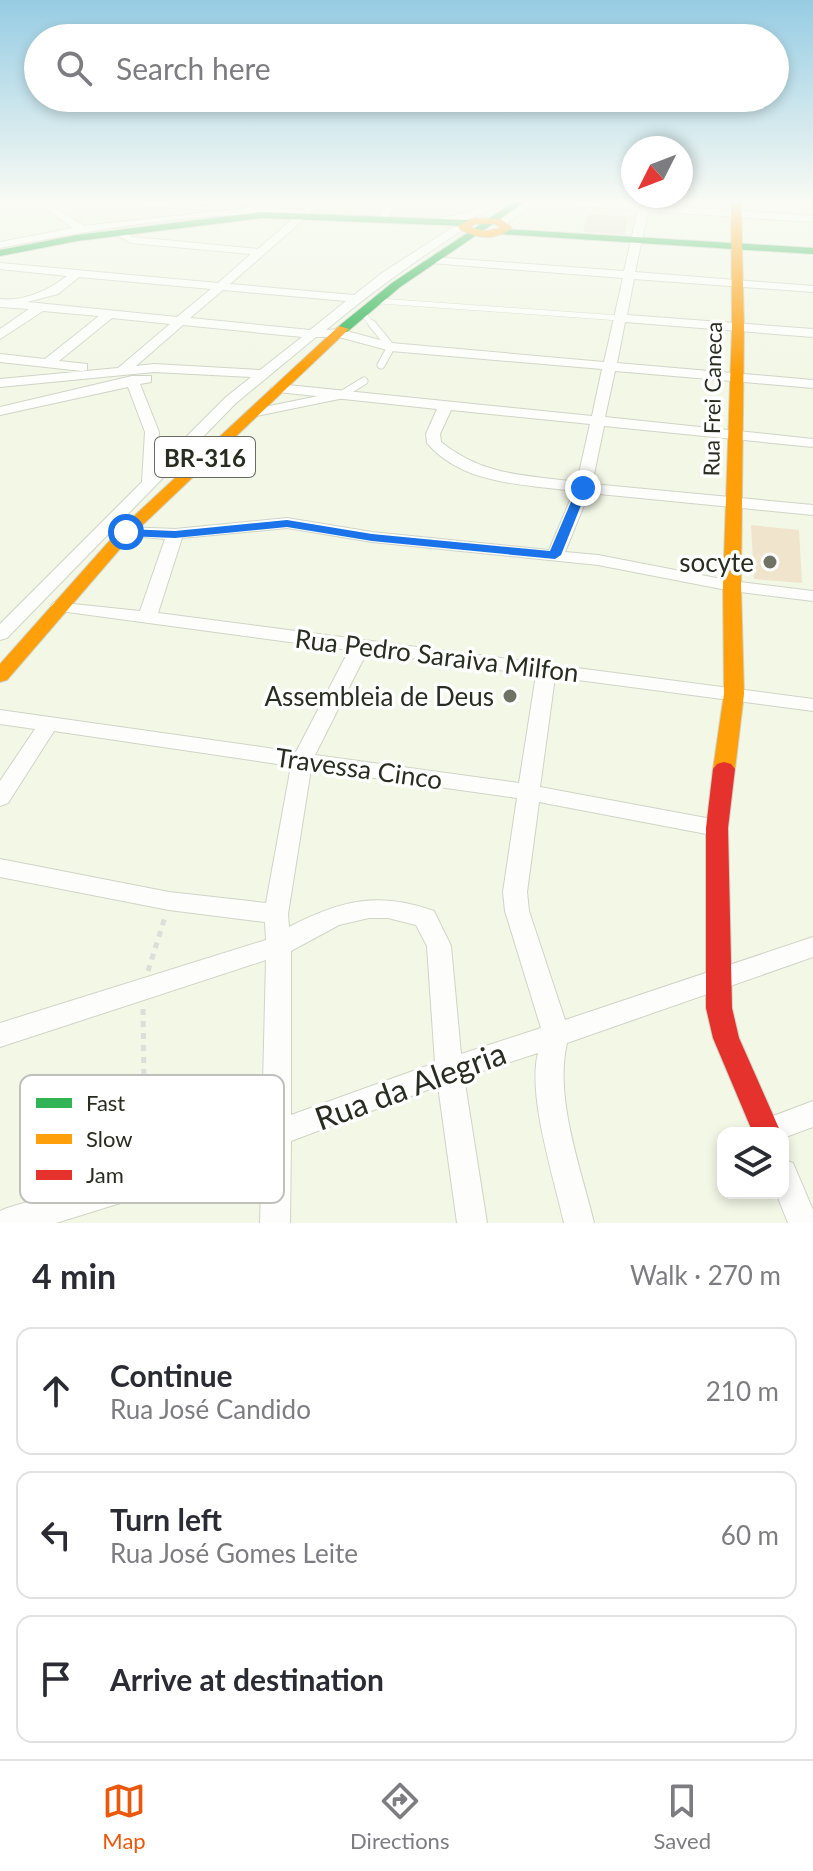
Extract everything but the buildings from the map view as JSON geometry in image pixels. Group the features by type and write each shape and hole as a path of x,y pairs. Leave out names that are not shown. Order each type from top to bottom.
{"main road":[{"name":"Rua Frei Caneca","path":"736,259 738,327 732,586 734,694 717,828 715,878 719,1008 726,1038 765,1127"},
{"name":"BR-316","path":"0,676 126,532 339,333 365,304 431,260"}],"street":[{"path":"0,411 124,374 253,259"},
{"path":"0,634 216,413 310,334 365,304 386,275 412,259"},
{"path":"555,555 583,488 632,259"},
{"path":"431,260 813,289"},
{"path":"0,266 365,304"},
{"path":"0,335 40,308 75,275"},
{"path":"3,305 54,292"},
{"path":"3,305 310,334 339,333 391,347 813,384"},
{"path":"47,364 109,314"},
{"path":"619,318 813,333"},
{"path":"0,358 124,374"},
{"path":"0,383 124,374 212,371 261,374"},
{"path":"124,374 152,432 149,481"},
{"path":"278,388 813,443"},
{"path":"445,407 433,434 434,443 457,462 489,475 583,488 813,510"},
{"path":"126,532 175,534 287,523 372,537 598,560 732,586 813,596"},
{"path":"147,618 175,534"},
{"name":"Rua Pedro Saraiva Milfon","path":"60,606 813,705"},
{"path":"277,1075 279,946 276,914 302,760 361,645"},
{"path":"546,670 516,876 517,911 556,1033 548,1065 550,1095 579,1223"},
{"name":"Travessa Cinco","path":"0,717 527,792 717,828"},
{"path":"0,798 48,724"},
{"path":"0,868 169,901 276,914"},
{"path":"0,1035 279,946 308,926 351,912 377,909 413,912 425,918 439,946 449,1070 472,1223"},
{"name":"Rua da Alegria","path":"284,1130 449,1070 720,981 813,947"},
{"path":"780,1127 813,1114"},
{"path":"789,1188 803,1223"},
{"name":"Rua da Alegria","path":"7,1223 73,1203"},
{"path":"275,1203 275,1223"}],"lane":[{"path":"365,304 619,318"},
{"path":"365,304 391,347 381,365"},
{"path":"251,414 341,395 364,381"}],"path":[{"path":"144,1075 142,990 169,901"}],"shaded area":[{"path":"751,525 799,530 802,583 754,579"}],"traffic: fast":[{"path":"343,329 396,285 435,259"}],"traffic: slow":[{"path":"724,769 734,694 732,586 737,259"},
{"path":"0,676 126,532 343,329"}],"traffic: jam":[{"path":"724,769 717,828 719,1008 726,1038 764,1127"}],"place":[{"name":"socyte","path":"770,562"},
{"name":"Assembleia de Deus","path":"510,696"}],"route":[{"path":"126,532 175,534 287,523 372,537 555,555 583,488"}]}
